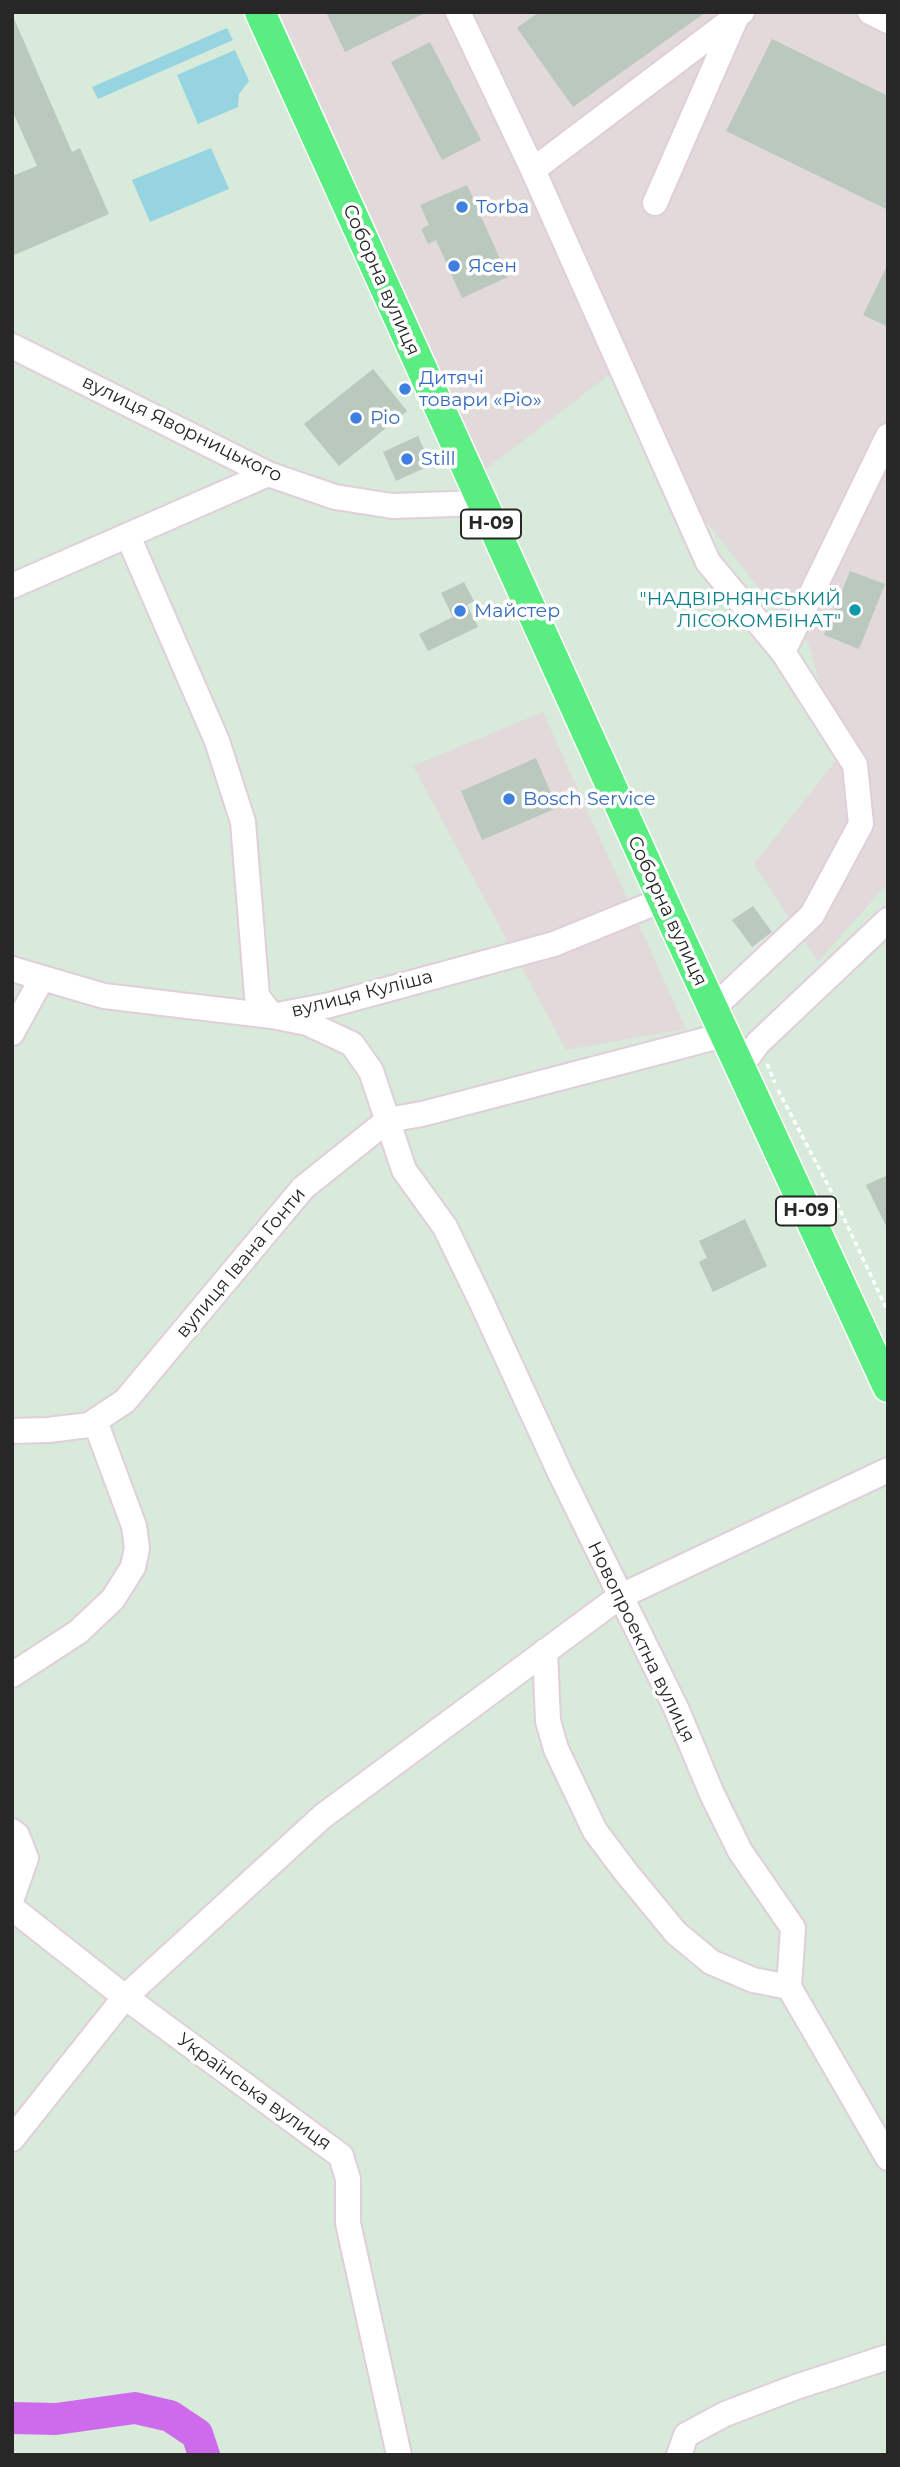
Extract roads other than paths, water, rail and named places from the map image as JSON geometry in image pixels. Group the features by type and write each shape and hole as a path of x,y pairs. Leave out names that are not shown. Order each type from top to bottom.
{"main road":[{"name":"Соборна вулиця","path":"260,12 662,900 888,1387"}],"street":[{"path":"457,12 533,170 708,562 783,653 856,765 861,824 812,915 718,1022"},
{"path":"870,12 888,21"},
{"path":"533,170 739,15"},
{"path":"655,204 739,15"},
{"name":"вулиця Яворницького","path":"12,346 268,474 335,497 392,506 482,503"},
{"path":"783,653 888,436"},
{"path":"12,586 268,474"},
{"path":"128,536 217,741 243,822 257,996 272,1016"},
{"name":"вулиця Куліша","path":"12,969 104,996 272,1016 330,1005 554,944 662,900"},
{"path":"740,1069 758,1043 888,920"},
{"path":"12,1033 42,978"},
{"name":"Новопроектна вулиця","path":"272,1016 307,1023 352,1044 371,1071 404,1170 445,1227 619,1597 676,1708 712,1794 740,1851 793,1928 789,1987"},
{"name":"вулиця Івана Гонти","path":"12,1431 89,1425 125,1401 303,1188 388,1120 422,1114 718,1022"},
{"path":"12,1675 78,1632 113,1599 133,1567 137,1548 134,1525 94,1421"},
{"path":"12,2138 125,1997 323,1816 619,1597 888,1470"},
{"path":"545,1651 548,1721 556,1749 596,1830 625,1871 676,1933 711,1962 752,1980 789,1987 888,2158"},
{"path":"12,1831 17,1835 26,1858 12,1898"},
{"name":"Українська вулиця","path":"12,1908 125,1997 341,2156 348,2179 348,2223 399,2455"},
{"path":"679,2455 686,2435 725,2414 888,2357"}],"waterway":[{"path":"12,2418 56,2419 135,2408 170,2416 197,2434 204,2455"}],"place":[{"name":"Torba","path":"462,207"},
{"name":"Ясен","path":"454,266"},
{"name":"Дитячі товари «Ріо»","path":"405,389"},
{"name":"Ріо","path":"356,418"},
{"name":"Still","path":"407,459"},
{"name":"\"НАДВІРНЯНСЬКИЙ ЛІСОКОМБІНАТ\"","path":"855,610"},
{"name":"Майстер","path":"460,611"},
{"name":"Bosch Service","path":"509,799"}]}
